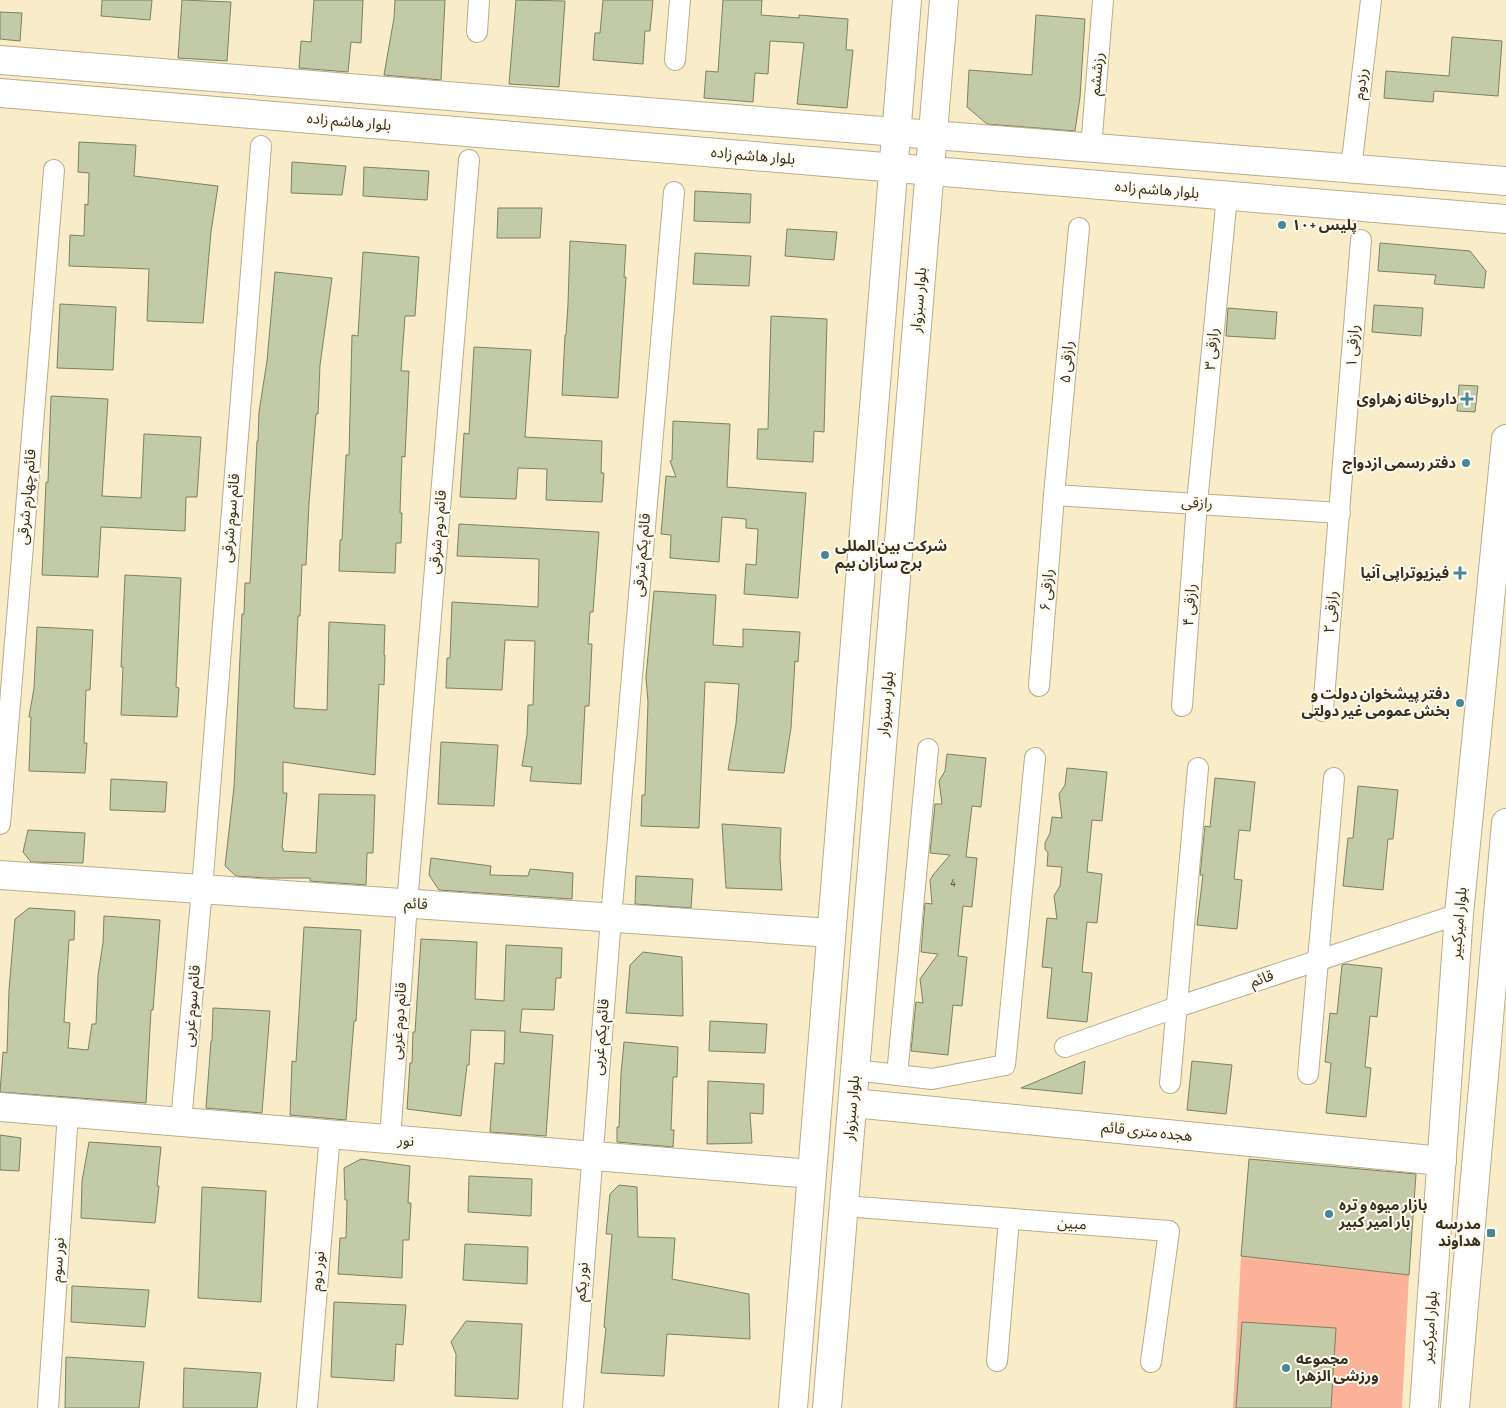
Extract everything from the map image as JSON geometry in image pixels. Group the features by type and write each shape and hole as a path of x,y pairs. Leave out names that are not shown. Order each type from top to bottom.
{"street":[{"path":"476,32 479,0"},
{"path":"675,60 680,0"},
{"path":"793,1408 907,0"},
{"name":"بلوار سبزوار","path":"827,1408 944,0"},
{"name":"رزششم","path":"1091,148 1103,0"},
{"name":"رزدوم","path":"1351,168 1372,0"},
{"path":"0,60 1506,181"},
{"name":"بلوار هاشم زاده","path":"0,93 1506,219"},
{"name":"قائم سوم شرقی","path":"202,889 260,146"},
{"name":"قائم دوم شرقی","path":"407,904 469,160"},
{"name":"قائم چهارم شرقی","path":"0,824 54,170"},
{"name":"قائم یکم شرقی","path":"611,918 674,192"},
{"name":"رازقی ۳","path":"1197,503 1227,196"},
{"name":"رازقی ۵","path":"1054,495 1079,228"},
{"name":"رازقی ۱","path":"1340,513 1361,240"},
{"name":"بلوار امیرکبیر","path":"1424,1408 1459,914 1506,439"},
{"name":"رازقی","path":"1054,495 1340,513"},
{"name":"رازقی ۶","path":"1039,686 1054,495"},
{"name":"رازقی ۴","path":"1182,706 1197,503"},
{"name":"رازقی ۲","path":"1323,711 1340,513"},
{"path":"897,1075 928,749"},
{"path":"855,1070 932,1079 1006,1065 1035,758"},
{"path":"1170,1083 1198,768"},
{"path":"1308,1074 1334,778"},
{"name":"بلوار امیرکبیر","path":"1454,1408 1503,898 1506,823"},
{"name":"قائم","path":"0,875 831,933"},
{"name":"قائم سوم غربی","path":"181,1122 202,889"},
{"name":"قائم دوم غربی","path":"390,1139 407,904"},
{"name":"قائم","path":"1065,1047 1177,1007 1459,914"},
{"name":"قائم یکم غربی","path":"592,1156 611,918"},
{"name":"هجده متری قائم","path":"853,1103 1442,1161"},
{"name":"نور","path":"0,1107 812,1174"},
{"name":"نور سوم","path":"48,1408 68,1113"},
{"name":"نور دوم","path":"306,1408 330,1134"},
{"name":"نور یکم","path":"573,1408 592,1156"},
{"name":"مبین","path":"844,1206 1168,1231 1151,1362"},
{"path":"997,1360 1009,1219"}],"shaded area":[{"path":"1241,1256 1409,1275 1402,1408 1233,1408"}],"building":[{"path":"102,0 152,0 150,20 101,16"},
{"path":"182,0 231,2 227,61 178,58"},
{"path":"314,0 363,0 361,43 351,42 348,72 299,68 301,41 311,42"},
{"path":"395,0 445,0 441,80 384,75 394,18"},
{"path":"516,0 565,1 559,87 509,84"},
{"path":"603,0 653,0 650,31 645,31 643,64 593,60 595,33 600,33"},
{"path":"723,0 762,0 761,15 799,18 799,15 848,19 846,50 853,50 847,108 797,104 804,43 770,41 768,74 755,73 753,102 704,98 706,71 718,72"},
{"path":"0,12 22,13 20,41 0,39"},
{"path":"1036,15 1085,19 1080,97 1075,131 987,124 967,107 969,70 1032,75"},
{"path":"1452,37 1502,41 1498,96 1434,91 1433,102 1384,98 1386,71 1449,76"},
{"path":"79,142 136,145 134,176 218,186 211,232 203,323 147,321 149,269 69,266 70,235 84,236 85,204 88,205 89,173 78,172"},
{"path":"292,162 346,166 342,195 291,193"},
{"path":"364,167 429,171 427,200 363,196"},
{"path":"695,191 751,194 750,223 694,221"},
{"path":"498,208 542,208 540,238 497,238"},
{"path":"787,229 837,232 834,260 785,256"},
{"path":"570,241 626,245 624,277 626,277 618,398 562,395"},
{"path":"1380,243 1470,251 1486,271 1484,288 1434,284 1436,275 1378,271"},
{"path":"363,252 419,257 415,316 405,316 401,371 409,371 405,457 402,456 401,543 396,543 395,573 339,571 346,455 349,455 352,335 358,336"},
{"path":"695,253 751,256 749,286 693,284"},
{"path":"275,272 332,278 320,365 306,565 302,565 294,708 327,710 329,622 385,625 384,685 379,684 375,775 283,762 283,793 287,793 282,848 283,851 316,853 319,794 375,795 373,853 367,853 366,885 310,881 310,878 236,876 225,866 234,787 242,614 244,614 245,583 250,583 259,412 267,361"},
{"path":"60,304 116,307 113,370 57,368"},
{"path":"1374,305 1423,308 1421,336 1372,332"},
{"path":"1228,308 1277,312 1275,339 1226,336"},
{"path":"771,316 827,319 824,432 814,431 813,462 757,459 758,429 768,429"},
{"path":"474,347 531,350 525,437 602,441 601,473 604,473 602,502 546,500 547,469 518,468 516,499 460,497 464,433 469,434"},
{"name":"داروخانه زهراوی","path":"1459,385 1478,386 1475,412 1457,411"},
{"path":"51,396 108,399 102,496 141,498 144,434 201,437 197,497 186,497 185,531 101,527 98,577 42,575"},
{"path":"673,421 730,424 727,487 806,493 798,598 744,594 746,564 756,565 758,529 746,528 746,519 722,517 719,562 670,558 671,535 661,534 666,476 676,477 670,461 672,460"},
{"path":"459,524 599,532 593,612 590,612 588,644 592,644 589,706 585,706 581,784 530,781 532,767 522,766 527,735 528,705 533,705 535,641 505,640 502,690 446,688 447,658 450,658 452,602 538,607 539,559 457,556"},
{"path":"125,575 181,578 176,687 179,688 177,717 121,715"},
{"path":"654,591 716,595 713,645 743,647 743,629 800,632 798,662 795,661 791,728 784,773 728,770 736,724 739,684 705,682 699,828 641,826 642,795 645,795 648,702 646,677"},
{"path":"37,627 93,630 90,690 86,690 84,743 87,743 85,773 29,771 31,717 29,717 34,688"},
{"path":"441,742 498,745 494,806 438,804"},
{"path":"947,754 986,758 981,807 972,806 966,857 977,858 972,907 963,906 958,956 967,957 962,1006 953,1005 948,1055 911,1051 916,1002 923,1003 920,979 938,954 921,952 925,903 932,904 930,880 950,855 930,853 935,804 942,804 939,781 945,771"},
{"path":"1067,768 1107,772 1102,821 1092,820 1087,872 1102,874 1097,923 1087,922 1082,972 1092,973 1087,1022 1047,1018 1052,968 1042,967 1047,918 1057,919 1054,896 1060,886 1062,867 1047,866 1048,853 1045,849 1045,843 1050,833 1052,817 1062,818 1059,794 1065,785"},
{"path":"1215,778 1255,782 1250,831 1239,830 1234,879 1242,880 1237,929 1197,925 1203,875 1200,875 1205,826 1210,827"},
{"path":"111,779 167,782 165,812 110,810"},
{"path":"1358,786 1398,790 1393,839 1388,839 1383,890 1343,886 1348,838 1353,838"},
{"path":"722,824 781,828 782,890 726,888"},
{"path":"28,830 85,833 83,863 31,862 23,852"},
{"path":"431,858 491,866 490,875 528,876 530,869 573,873 572,899 439,890 429,875"},
{"path":"636,876 693,879 691,908 635,904"},
{"path":"29,908 75,911 74,940 69,940 64,1022 70,1023 68,1048 88,1050 92,1024 96,1024 98,975 103,943 104,916 160,920 153,1010 151,1010 146,1103 0,1092 3,1052 7,1053 9,990 15,919"},
{"path":"304,927 361,930 356,1021 354,1021 346,1120 290,1115 292,1061 296,1062"},
{"path":"421,939 477,942 475,999 504,1001 506,945 562,948 561,978 556,978 554,1010 522,1009 520,1032 553,1035 546,1136 490,1132 495,1063 504,1064 505,1031 471,1030 469,1065 467,1065 461,1116 407,1109 413,1032 415,1032"},
{"path":"643,952 682,957 683,1016 626,1013 630,965"},
{"path":"1342,965 1382,968 1377,1017 1370,1016 1365,1067 1371,1068 1366,1117 1326,1113 1331,1063 1325,1062 1330,1013 1337,1014"},
{"path":"213,1008 270,1011 262,1113 206,1108"},
{"path":"710,1021 767,1024 765,1053 709,1051"},
{"path":"624,1042 678,1047 677,1077 673,1077 671,1130 674,1130 673,1147 617,1142"},
{"path":"1085,1061 1082,1094 1021,1088"},
{"path":"1192,1061 1232,1065 1226,1114 1187,1110"},
{"path":"708,1081 764,1084 763,1114 750,1113 752,1143 707,1144"},
{"path":"0,1135 21,1138 19,1171 0,1170"},
{"path":"89,1142 161,1147 155,1223 81,1218 82,1181"},
{"path":"361,1159 410,1166 409,1240 403,1240 402,1278 338,1274 340,1238 346,1238 347,1200 345,1200 344,1168"},
{"name":"بازار میوه و تره بار امیر کبیر","path":"1249,1159 1416,1174 1409,1275 1241,1256"},
{"path":"469,1176 532,1179 531,1216 468,1212"},
{"path":"619,1185 637,1187 638,1237 675,1238 672,1279 749,1294 750,1339 667,1334 664,1376 601,1373 612,1234 606,1234 610,1194"},
{"path":"202,1187 266,1191 261,1302 198,1298"},
{"path":"465,1244 528,1247 527,1284 463,1280"},
{"path":"72,1286 149,1290 145,1327 71,1322"},
{"path":"334,1302 406,1305 403,1345 396,1344 394,1381 331,1377"},
{"path":"466,1321 522,1324 518,1399 455,1396 456,1354 451,1342"},
{"name":"مجموعه ورزشی الزهرا","path":"1242,1322 1336,1328 1331,1408 1236,1408"},
{"path":"66,1357 144,1362 139,1408 65,1408"},
{"path":"184,1368 261,1373 257,1408 183,1408"}],"place":[{"name":"پلیس +۱۰","path":"1282,225"},
{"name":"داروخانه زهراوی","path":"1467,399"},
{"name":"دفتر رسمی ازدواج","path":"1466,463"},
{"name":"شرکت بین المللی برج سازان بیم","path":"825,555"},
{"name":"فیزیوتراپی آنیا","path":"1460,573"},
{"name":"دفتر پیشخوان دولت و بخش عمومی غیر دولتی","path":"1460,703"},
{"name":"بازار میوه و تره بار امیر کبیر","path":"1329,1214"},
{"name":"مدرسه هداوند","path":"1491,1233"},
{"name":"مجموعه ورزشی الزهرا","path":"1286,1368"}]}
